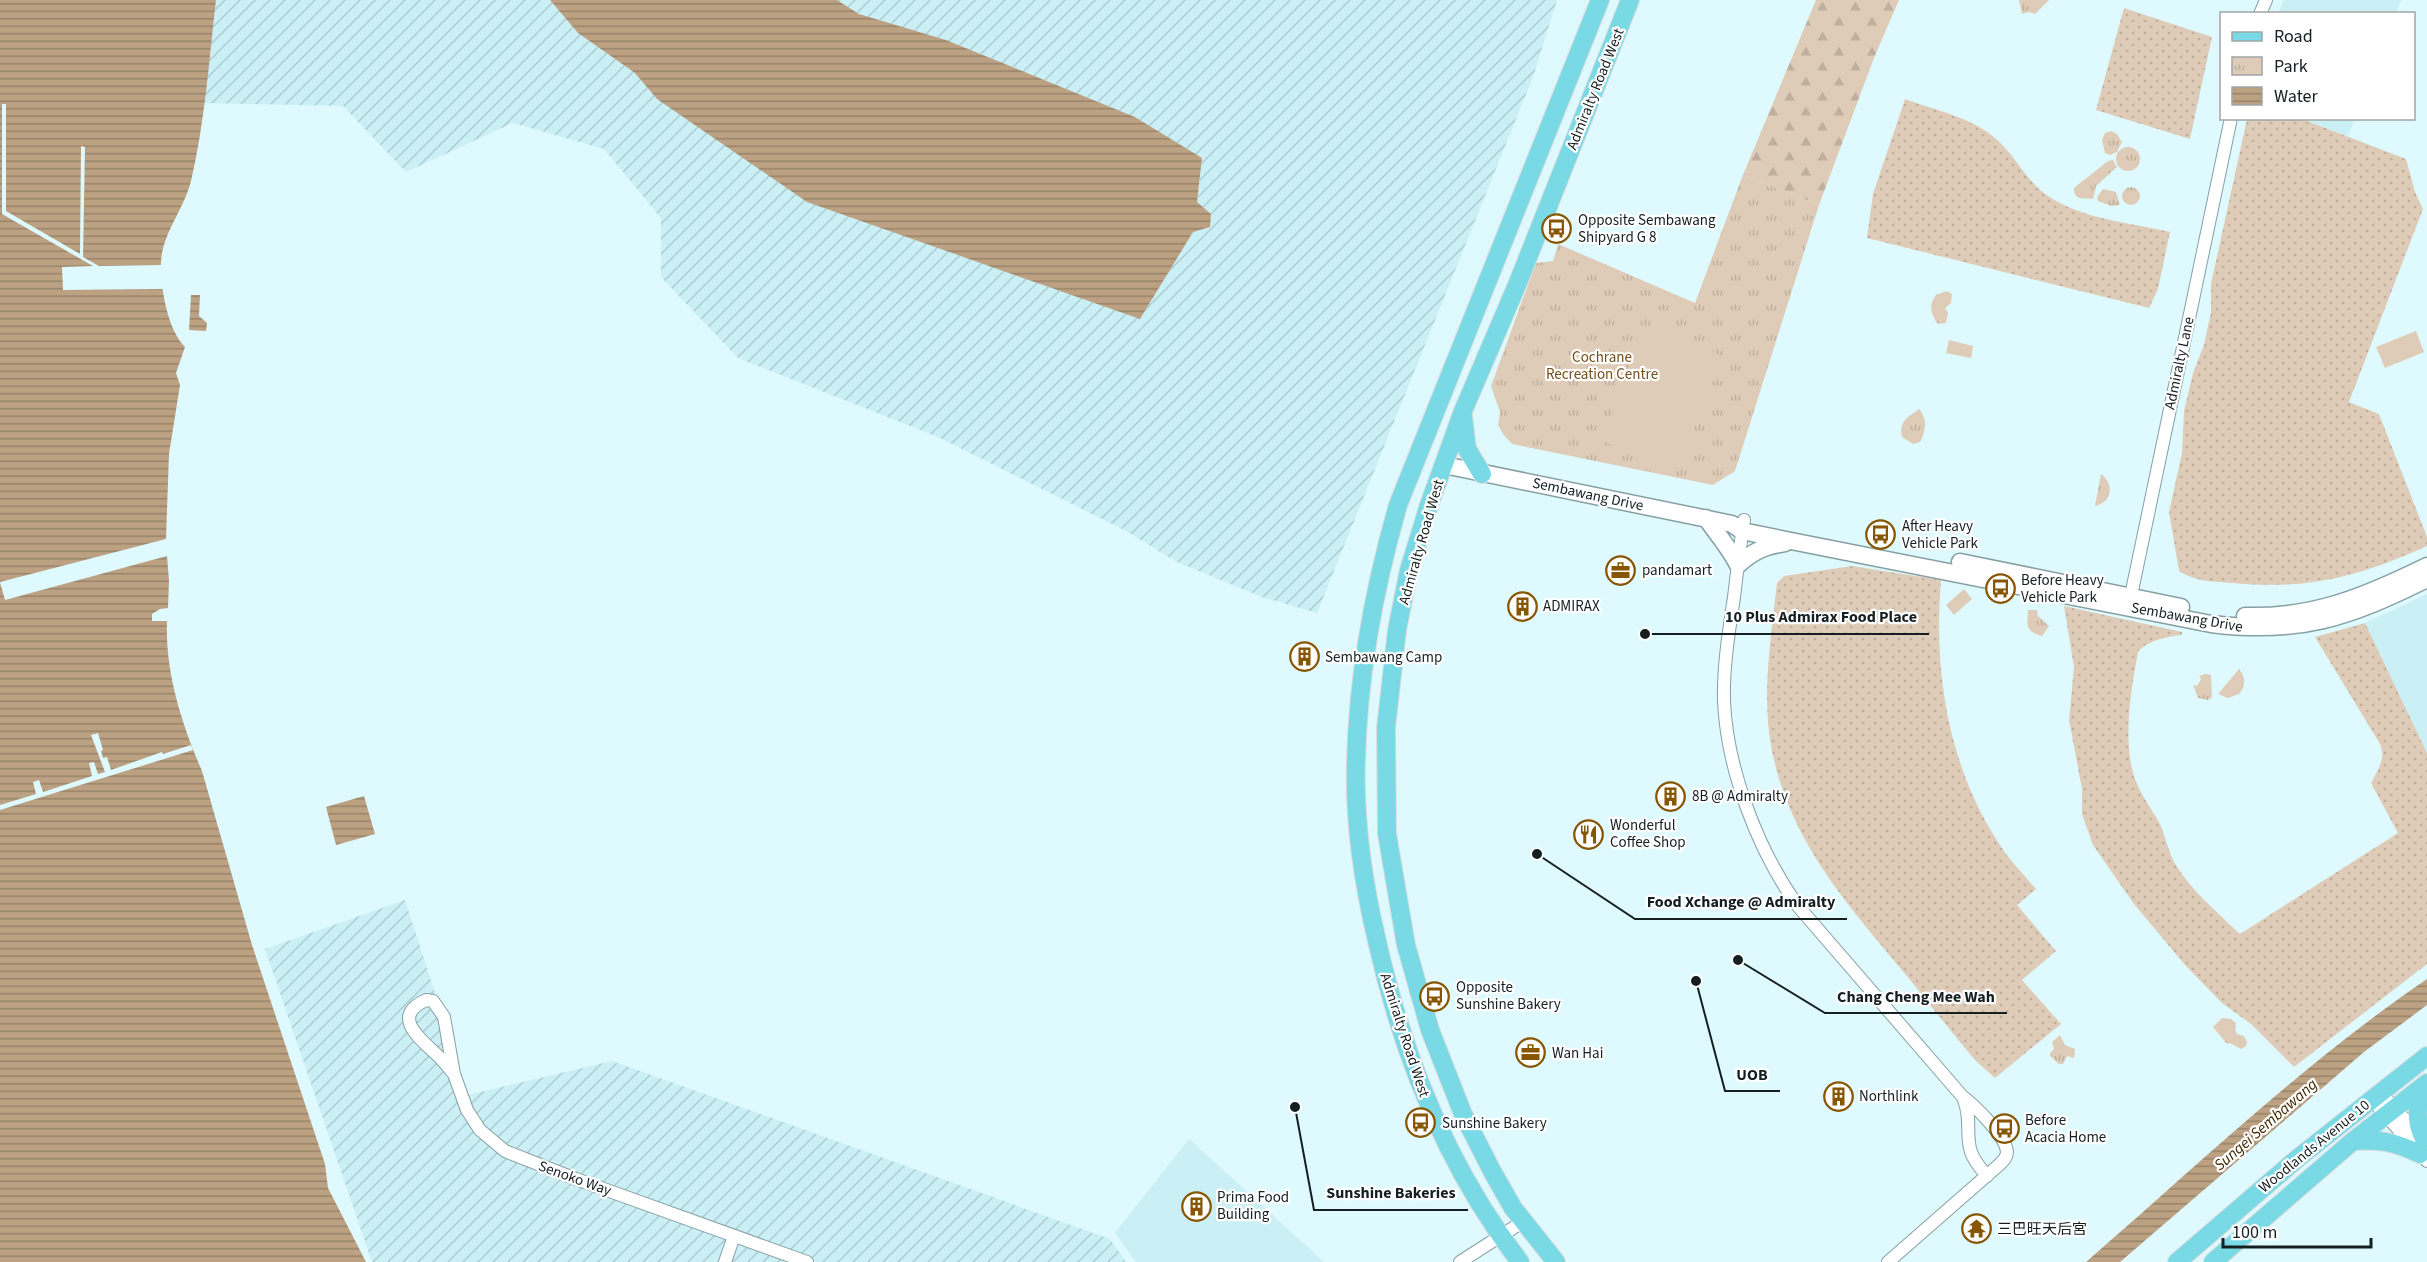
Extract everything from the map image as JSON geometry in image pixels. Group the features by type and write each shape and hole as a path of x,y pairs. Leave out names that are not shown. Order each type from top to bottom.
{"main road":[{"name":"Admiralty Road West","path":"1520,1262 1452,1154 1415,1075 1389,994 1365,888 1358,817 1356,763 1358,720 1368,628 1398,506 1599,0"},
{"name":"Admiralty Road West","path":"1556,1262 1524,1221 1492,1171 1463,1114 1430,1030 1406,945 1388,834 1386,728 1397,630 1409,570 1429,505 1463,411 1517,285 1630,0"},
{"path":"1463,411 1467,448 1482,474"},
{"path":"1407,483 1426,465 1433,462 1444,465"},
{"name":"Sembawang Drive","path":"1444,465 2130,601 2211,624 2278,628 2316,623 2371,606 2427,579"},
{"path":"1706,518 1721,542 1728,546 1738,564 1753,552 1764,547 1791,541"},
{"name":"Sembawang Drive","path":"1740,525 1791,541 2130,601 2233,616 2296,615 2369,594 2427,566"},
{"name":"Woodlands Avenue 10","path":"2177,1262 2298,1158 2427,1056"},
{"path":"2353,1141 2384,1140 2424,1149 2416,1112 2426,1083"},
{"name":"Woodlands Avenue 10","path":"2213,1262 2353,1141 2426,1083"}],"street":[{"name":"Admiralty Lane","path":"2130,601 2230,120"},
{"path":"1740,525 1738,564 1727,645 1724,701 1734,762 1753,824 1780,878 1797,905 1962,1096 1975,1107 1999,1136 2007,1150 2005,1159 1987,1176 1888,1262"},
{"name":"Senoko Way","path":"454,1074 419,1040 412,1028 409,1014 411,1009 426,1000 433,1001 444,1017 454,1074 471,1117 480,1130 505,1151 807,1262"},
{"path":"1962,1096 1969,1112 1971,1153 1987,1176"},
{"path":"2376,1096 2424,1149"},
{"path":"1460,1262 1524,1221"},
{"path":"725,1262 735,1236"}],"shaded area":[{"path":"216,0 550,0 578,33 635,73 657,99 1140,319 1193,232 1211,214 1197,203 1202,158 1135,117 946,40 859,14 837,0 1557,0 1533,77 1317,613 1262,597 1177,562 1126,531 938,437 738,358 661,277 661,218 604,149 513,123 406,172 343,106 204,103"},
{"path":"2284,0 2401,0 2396,12 2278,12"},
{"path":"2305,120 2355,120 2348,136"},
{"path":"2427,594 2427,753 2365,623"},
{"path":"405,900 468,1095 612,1061 1110,1239 1126,1262 372,1262 265,949"},
{"name":"Prima Food Building","path":"1189,1139 1324,1262 1136,1262 1115,1233"}],"green space":[{"path":"1816,0 1899,0 1874,58 1819,205 1743,175"},
{"path":"2019,0 2049,0 2035,14 2029,12 2022,14"},
{"path":"2124,8 2212,37 2190,139 2096,110"},
{"path":"1905,99 1952,115 1986,131 2003,146 2040,190 2061,204 2091,215 2170,232 2158,289 2149,308 1867,238 1873,194"},
{"path":"2247,120 2305,120 2406,159 2415,192 2423,209 2349,402 2379,414 2427,537 2427,546 2378,566 2309,583 2260,585 2225,583 2191,577 2179,571 2169,512 2182,453 2184,411 2193,373 2204,345 2211,312 2211,284"},
{"path":"2111,131 2117,134 2122,142 2117,152 2110,155 2105,153 2102,140 2105,133"},
{"path":"2128,147 2136,151 2140,159 2136,167 2128,171 2120,167 2116,159 2120,151"},
{"path":"2113,160 2117,167 2096,186 2093,199 2080,198 2075,195 2074,188 2108,161"},
{"name":"Cochrane Recreation Centre","path":"1743,175 1819,205 1735,471 1713,485 1512,444 1498,425 1500,412 1491,386 1536,263 1553,261 1558,244 1695,303"},
{"path":"2127,187 2135,187 2140,192 2138,203 2127,205 2122,200 2122,192"},
{"path":"2103,189 2116,192 2120,205 2111,206 2098,201 2097,197"},
{"path":"1947,291 1952,294 1951,303 1945,308 1948,313 1946,323 1938,324 1932,314 1932,302 1936,295"},
{"path":"1647,326 1723,356 1677,471 1602,441"},
{"path":"2416,331 2424,352 2385,368 2376,347"},
{"path":"1949,340 1973,346 1971,358 1946,353"},
{"path":"1919,409 1924,417 1925,429 1920,442 1913,444 1902,437 1901,427 1905,420"},
{"path":"2101,474 2108,483 2110,493 2105,501 2095,506"},
{"path":"1852,566 1941,580 1939,616 1943,688 1958,757 1987,823 2006,854 2036,889 2017,905 2056,951 2022,980 2061,1024 1995,1078 1966,1050 1840,894 1806,841 1780,783 1772,751 1767,709 1768,667 1777,583 1784,576"},
{"path":"1964,589 1972,599 1954,615 1946,605"},
{"path":"2064,606 2182,632 2182,635 2152,642 2138,652 2128,736 2132,769 2139,789 2160,824 2177,867 2198,894 2240,934 2398,833 2371,783 2382,760 2380,744 2315,637 2365,623 2427,753 2427,964 2294,1067 2251,1024 2222,1003 2185,965 2134,904 2093,845 2082,814 2082,789 2069,720 2074,667"},
{"path":"2028,610 2037,610 2038,616 2049,626 2042,636 2029,629"},
{"path":"2239,669 2244,682 2239,694 2228,698 2218,694"},
{"path":"2211,675 2212,697 2208,700 2198,698 2193,685 2197,686 2201,679 2199,676"},
{"path":"2222,1018 2231,1019 2236,1023 2237,1034 2244,1036 2246,1046 2241,1049 2230,1043 2227,1044 2213,1027"},
{"path":"2060,1035 2065,1045 2075,1049 2074,1058 2067,1056 2063,1064 2059,1064 2050,1056 2054,1049 2052,1042"}],"water":[{"path":"0,0 216,0 196,159 188,192 168,234 162,255 161,276 167,310 174,331 185,347 176,373 180,385 169,454 166,539 0,582"},
{"path":"550,0 837,0 859,14 946,40 1135,117 1202,158 1197,202 1211,214 1210,227 1193,232 1140,319 807,202 657,99 635,73 578,33"},
{"path":"191,295 200,295 199,316 207,323 206,331 189,330"},
{"path":"167,556 168,608 160,609 152,614 152,621 167,621 169,660 176,698 202,771 252,945 325,1164 328,1188 366,1262 0,1262 0,582 5,600"},
{"path":"364,796 375,834 336,845 326,807"},
{"name":"Sungei Sembawang","path":"2427,979 2427,1005 2364,1052 2120,1262 2086,1262 2295,1080 2382,1011"}],"pier":[{"path":"2,104 6,104 6,211 80,254 81,146 85,147 83,257 99,266 161,265 164,289 63,290 62,267 93,266 2,214"},
{"path":"98,733 103,758 107,757 111,770 162,752 163,754 191,745 193,750 0,810 0,805 36,794 33,782 39,780 43,792 92,776 89,763 94,762 98,774 105,772 91,735"}],"place":[{"name":"Opposite Sembawang Shipyard G 8","path":"1557,229"},
{"name":"After Heavy Vehicle Park","path":"1881,535"},
{"name":"pandamart","path":"1621,570"},
{"name":"Before Heavy Vehicle Park","path":"2000,589"},
{"name":"ADMIRAX","path":"1522,606"},
{"name":"10 Plus Admirax Food Place","path":"1645,634"},
{"name":"Sembawang Camp","path":"1304,657"},
{"name":"8B @ Admiralty","path":"1671,796"},
{"name":"Wonderful Coffee Shop","path":"1589,834"},
{"name":"Food Xchange @ Admiralty","path":"1537,854"},
{"name":"Chang Cheng Mee Wah","path":"1738,960"},
{"name":"UOB","path":"1696,981"},
{"name":"Opposite Sunshine Bakery","path":"1435,996"},
{"name":"Wan Hai","path":"1531,1053"},
{"name":"Northlink","path":"1838,1096"},
{"name":"Sunshine Bakeries","path":"1295,1107"},
{"name":"Sunshine Bakery","path":"1421,1123"},
{"name":"Before Acacia Home","path":"2004,1129"},
{"name":"Prima Food Building","path":"1196,1206"},
{"name":"三巴旺天后宮","path":"1976,1229"}]}
